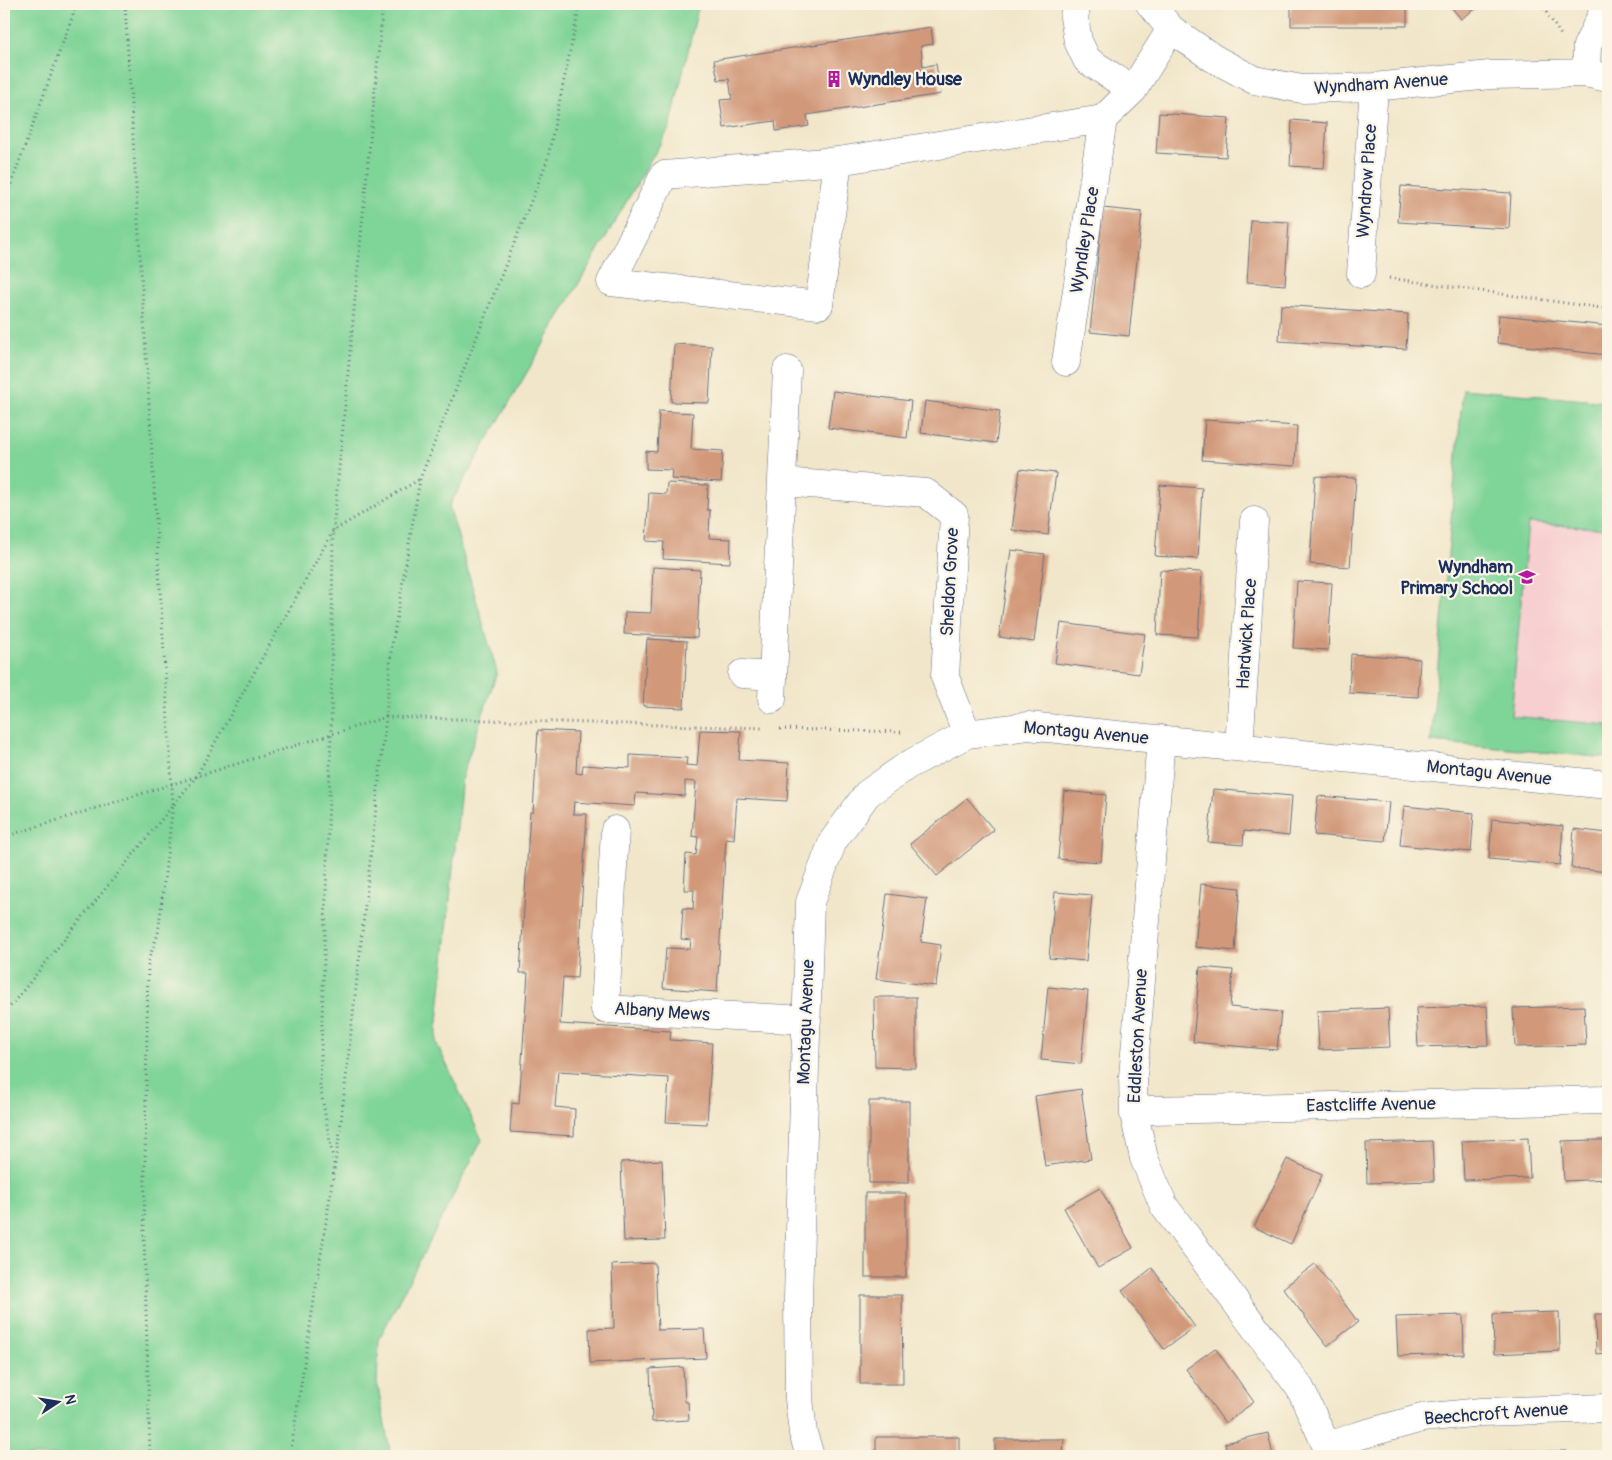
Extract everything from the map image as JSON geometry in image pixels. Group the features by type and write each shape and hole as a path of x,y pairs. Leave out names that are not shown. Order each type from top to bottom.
{"street":[{"path":"1077,4 1074,17 1078,41 1087,60 1133,90"},
{"name":"Wyndham Avenue","path":"1150,4 1171,29 1213,58 1254,80 1302,88 1374,87 1490,76 1597,76"},
{"path":"1597,76 1586,46 1607,4"},
{"path":"838,161 819,305 612,282 664,175 838,161 1103,119 1133,90 1171,29"},
{"name":"Wyndrow Place","path":"1360,274 1374,87"},
{"name":"Wyndley Place","path":"1066,362 1103,119"},
{"path":"742,674 772,687 782,482 774,399 787,370"},
{"name":"Sheldon Grove","path":"782,482 926,493 954,515 945,677 967,734"},
{"name":"Hardwick Place","path":"1239,747 1254,521"},
{"name":"Montagu Avenue","path":"810,1456 803,1433 798,1399 798,1298 810,902 833,841 867,794 908,765 967,734 1028,726 1608,785"},
{"name":"Eddleston Avenue","path":"1161,739 1133,1078 1134,1114 1144,1158 1164,1206 1300,1388 1328,1452"},
{"name":"Albany Mews","path":"615,830 605,1010 807,1020"},
{"name":"Eastcliffe Avenue","path":"1134,1114 1150,1110 1608,1100"},
{"name":"Beechcroft Avenue","path":"1328,1452 1357,1436 1422,1418 1481,1412 1608,1408"}],"path":[{"path":"4,202 77,4"},
{"path":"125,4 173,804 158,934 148,961 144,1236 150,1456"},
{"path":"334,1167 320,1086 332,734 332,531 383,4"},
{"path":"290,1456 342,1111 386,717 391,651 420,479 547,161 580,4"},
{"path":"1360,274 1608,309"},
{"path":"4,1014 196,777 332,531 420,479"},
{"path":"4,837 386,717 770,728"},
{"path":"780,729 908,732"}],"shaded area":[{"name":"Wyndham Primary School","path":"1463,389 1608,402 1608,758 1431,742"}],"green space":[{"path":"4,4 699,4 670,127 449,506 497,672 462,776 436,1042 482,1140 379,1339 377,1382 390,1452 389,1456 4,1456"},
{"name":"Wyndham Primary School","path":"1463,389 1608,402 1608,529 1528,523 1511,716 1608,725 1608,758 1431,742"}],"building":[{"path":"1291,4 1407,4 1407,26 1291,26"},
{"path":"1449,4 1482,4 1461,19"},
{"name":"Wyndley House","path":"931,27 933,44 921,46 923,67 936,64 941,94 807,115 809,126 776,131 775,121 724,128 720,100 732,99 729,79 718,80 714,60"},
{"path":"1159,113 1229,118 1226,157 1156,153"},
{"path":"1292,120 1327,123 1324,168 1290,166"},
{"path":"1401,186 1511,193 1509,229 1398,222"},
{"path":"1103,208 1142,212 1129,336 1090,332"},
{"path":"1251,220 1289,222 1285,285 1247,282"},
{"path":"1281,305 1408,314 1406,349 1279,341"},
{"path":"1499,315 1608,326 1608,355 1497,343"},
{"path":"674,344 712,346 709,403 671,402"},
{"path":"833,391 911,401 907,438 828,428"},
{"path":"925,401 1000,411 996,443 921,433"},
{"path":"659,411 693,413 691,449 723,451 721,482 671,479 672,470 646,469 646,451 657,452"},
{"path":"1205,420 1297,426 1295,466 1202,460"},
{"path":"1020,469 1056,473 1048,535 1012,530"},
{"path":"1315,476 1356,478 1350,567 1310,564"},
{"path":"667,483 708,485 707,510 710,510 709,538 731,539 730,563 663,559 664,542 646,541 649,493 666,494"},
{"path":"1160,485 1202,488 1198,559 1155,556"},
{"path":"1011,550 1045,554 1034,642 999,637"},
{"path":"653,567 700,570 697,638 624,634 625,612 651,613"},
{"path":"1160,570 1202,572 1198,637 1157,635"},
{"path":"1297,581 1332,583 1328,650 1293,648"},
{"path":"1061,623 1145,634 1139,674 1055,663"},
{"path":"647,639 687,641 684,708 643,706"},
{"path":"1351,654 1420,659 1418,697 1349,693"},
{"path":"538,730 578,732 576,773 582,774 583,765 630,768 630,755 687,758 686,765 697,766 700,730 741,731 739,760 789,763 787,801 737,798 734,839 726,838 717,992 663,988 666,948 690,949 691,940 681,939 683,908 693,909 694,890 684,890 686,854 696,855 698,837 692,836 696,782 685,781 685,796 636,793 635,806 574,802 573,814 587,814 577,978 563,977 560,1024 671,1031 670,1040 712,1043 707,1124 666,1122 669,1078 558,1071 555,1107 575,1109 574,1136 510,1132 512,1103 519,1104 528,973 520,973 530,812 533,812"},
{"path":"1213,789 1292,796 1289,836 1244,831 1243,845 1208,842"},
{"path":"1064,791 1106,795 1101,862 1058,859"},
{"path":"1318,796 1389,802 1385,841 1314,835"},
{"path":"967,798 994,830 937,876 910,844"},
{"path":"1404,806 1474,813 1471,852 1400,845"},
{"path":"1492,819 1563,826 1560,865 1489,859"},
{"path":"1574,829 1608,833 1608,872 1571,868"},
{"path":"1201,884 1240,888 1235,951 1195,947"},
{"path":"1055,892 1092,895 1086,961 1049,958"},
{"path":"887,894 927,899 921,942 941,945 936,986 876,979"},
{"path":"1200,967 1233,970 1230,1007 1281,1012 1277,1050 1193,1042"},
{"path":"1048,987 1088,991 1081,1064 1041,1060"},
{"path":"874,997 916,997 916,1068 875,1067"},
{"path":"1487,1006 1489,1045 1418,1047 1416,1008"},
{"path":"1584,1006 1586,1045 1515,1047 1513,1008"},
{"path":"1388,1008 1390,1047 1319,1050 1317,1011"},
{"path":"1081,1089 1091,1159 1045,1166 1035,1096"},
{"path":"869,1101 909,1101 909,1183 869,1183"},
{"path":"1528,1138 1530,1178 1464,1180 1462,1141"},
{"path":"1608,1140 1608,1179 1564,1181 1562,1141"},
{"path":"1432,1141 1434,1181 1367,1183 1366,1143"},
{"path":"1287,1159 1322,1175 1291,1244 1254,1227"},
{"path":"662,1160 665,1240 624,1241 621,1162"},
{"path":"1100,1188 1133,1248 1098,1268 1064,1208"},
{"path":"865,1193 906,1193 906,1277 865,1277"},
{"path":"655,1263 658,1330 704,1329 706,1358 590,1363 589,1329 614,1328 612,1265"},
{"path":"1315,1264 1358,1322 1327,1346 1283,1288"},
{"path":"1152,1268 1195,1327 1164,1349 1122,1291"},
{"path":"860,1295 902,1295 903,1384 860,1384"},
{"path":"1559,1312 1560,1351 1494,1354 1493,1314"},
{"path":"1595,1314 1608,1314 1608,1353 1596,1354"},
{"path":"1463,1315 1464,1354 1398,1356 1396,1317"},
{"path":"1215,1348 1254,1402 1225,1423 1186,1369"},
{"path":"683,1367 685,1402 688,1402 689,1420 652,1422 650,1369"},
{"path":"1268,1433 1273,1456 1228,1456 1225,1443"},
{"path":"876,1437 959,1437 959,1456 876,1456"},
{"path":"995,1439 1064,1439 1063,1456 995,1456"},
{"path":"1567,1451 1567,1456 1497,1456 1497,1452"}],"place":[{"name":"Wyndley House","path":"834,79"},
{"name":"Wyndham Primary School","path":"1527,577"}]}
